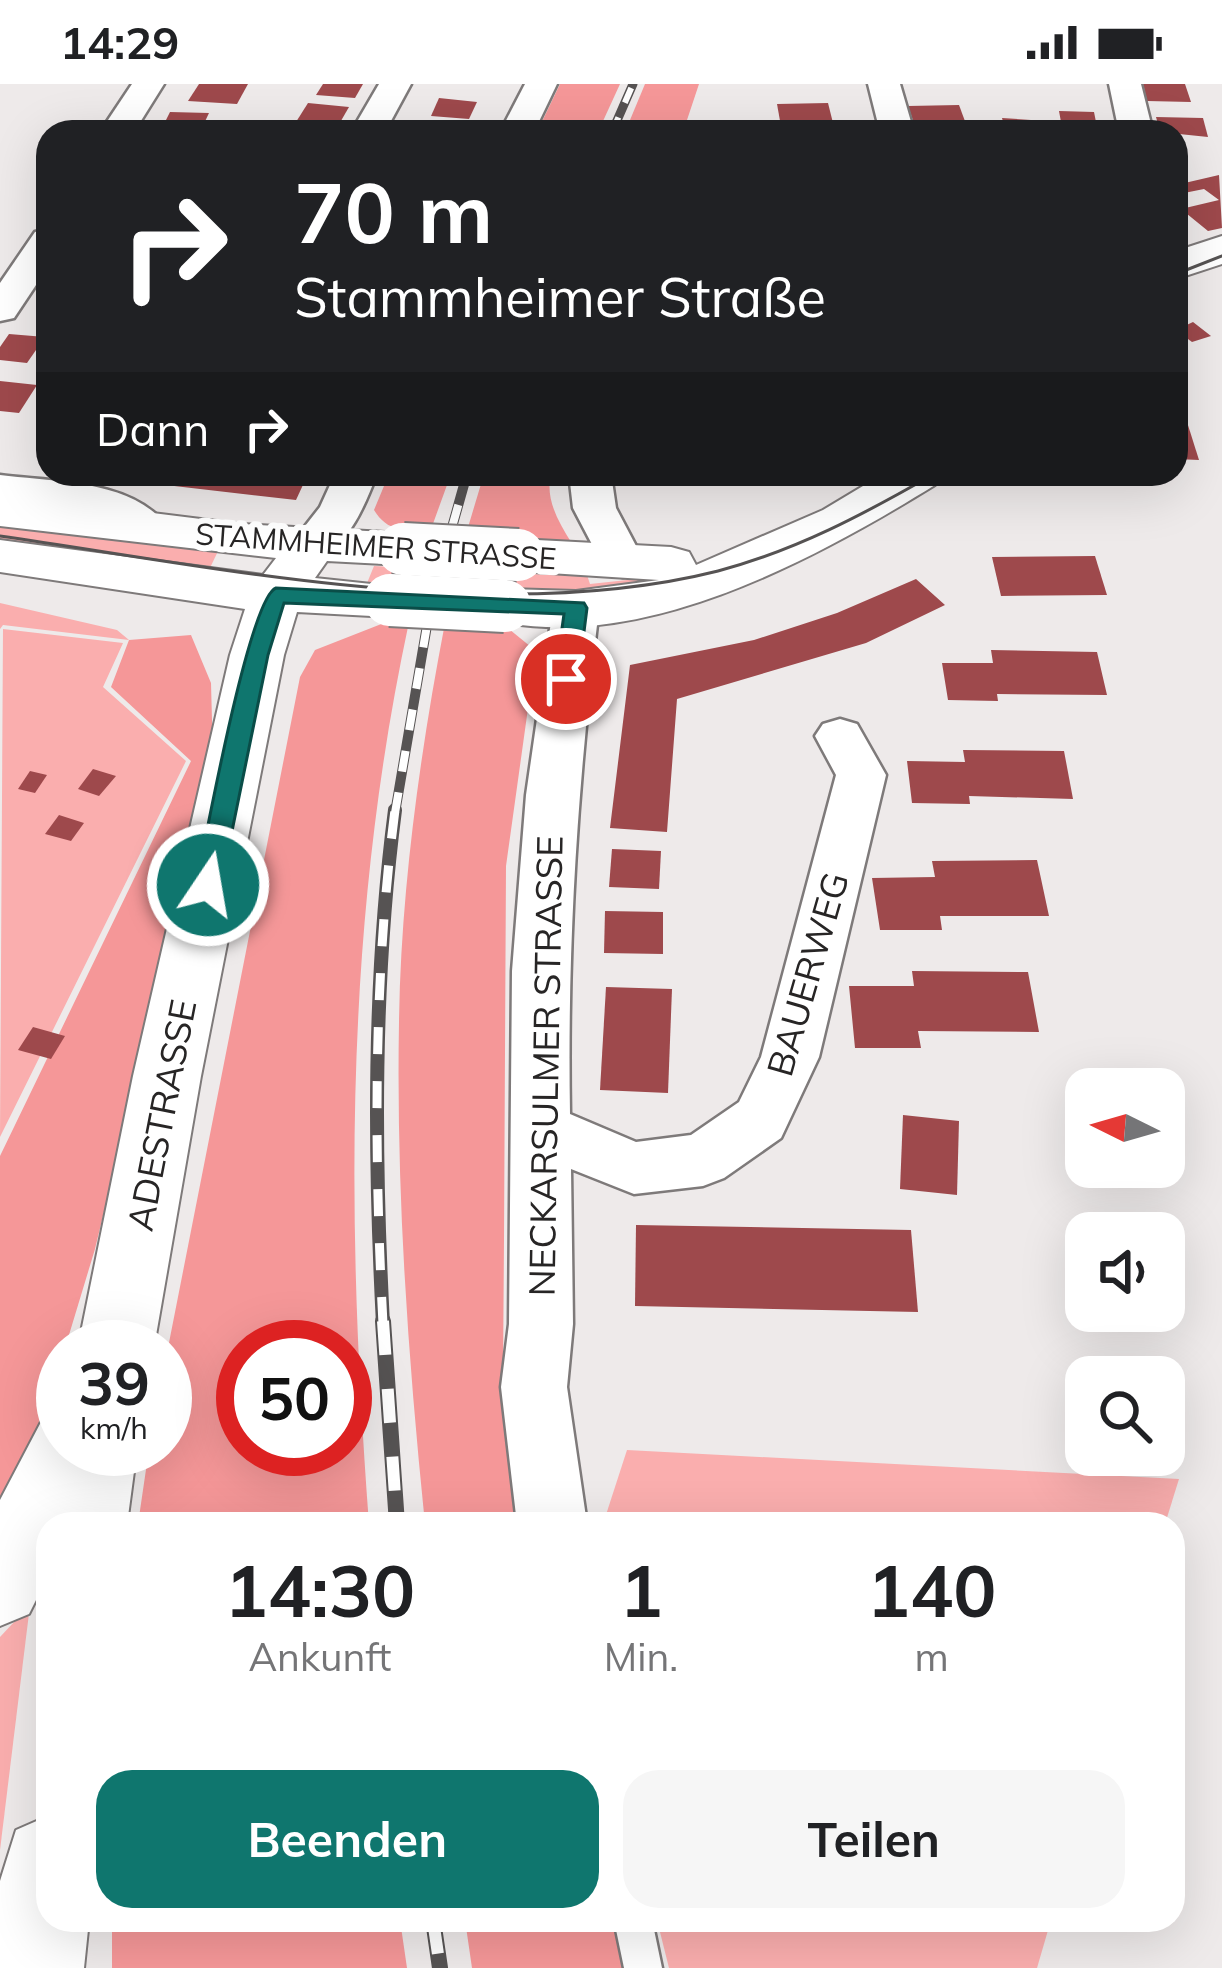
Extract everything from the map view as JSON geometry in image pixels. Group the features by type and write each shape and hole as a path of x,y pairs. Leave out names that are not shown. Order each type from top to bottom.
{"main road":[{"path":"1188,262 1222,249"},
{"name":"STAMMHEIMER STRASSE","path":"0,556 276,595 576,608 675,595 841,521 898,486"},
{"name":"STAMMHEIMER STRASSE","path":"0,510 314,544 623,563 686,564 753,557"},
{"name":"ADESTRASSE","path":"120,1320 248,697 276,595 314,544"},
{"path":"68,567 181,612 222,653 248,697"},
{"path":"37,1512 55,1476"},
{"path":"88,1512 94,1476"},
{"path":"0,1585 36,1514"},
{"path":"38,1968 41,1932"},
{"path":"0,1958 26,1968"}],"street":[{"path":"125,120 148,84"},
{"path":"375,120 395,84"},
{"path":"524,120 541,84"},
{"path":"884,84 894,120"},
{"path":"1125,84 1133,120"},
{"path":"3,308 36,258"},
{"path":"3,308 36,309"},
{"path":"314,544 340,512 351,486"},
{"path":"588,486 623,563"},
{"path":"0,488 104,502 146,528"},
{"name":"NECKARSULMER STRASSE","path":"550,1512 534,1387 541,1324 540,971 551,795 576,608"},
{"name":"BAUERWEG","path":"542,1129 634,1168 703,1160 760,1120 790,1057 861,775 840,736"}],"lane":[{"path":"636,1932 643,1968"}],"shaded area":[{"path":"560,84 620,84 604,120 543,120"},
{"path":"645,84 699,84 687,120 630,120"},
{"path":"384,486 447,486 430,532 391,526 374,510"},
{"path":"480,486 550,486 557,518 571,542 466,534"},
{"path":"0,519 219,549 209,570 0,545"},
{"path":"374,566 551,575 586,572 590,584 655,577 662,589 610,599 365,588"},
{"path":"0,603 117,630 129,640 3,625 0,629"},
{"path":"389,621 409,622 372,848 362,960 354,1184 357,1320 216,1320 216,1476 366,1476 368,1512 140,1512 145,1476 192,1476 192,1320 173,1320 300,677 315,650"},
{"path":"445,623 504,625 536,651 506,866 503,1374 532,1512 424,1512 404,1273 399,1022 413,821"},
{"path":"3,629 123,643 103,687 186,761 0,1137"},
{"path":"191,635 211,683 213,758 95,1249 74,1320 36,1320 36,1444 0,1504 0,1156 191,761 111,687 129,640"},
{"path":"627,1450 1179,1479 1169,1512 607,1512"},
{"path":"30,1605 0,1850 0,1637"},
{"path":"112,1932 402,1932 407,1968 112,1968"},
{"path":"467,1932 618,1932 626,1968 472,1968"},
{"path":"660,1932 1048,1932 1037,1968 669,1968"}],"building":[{"path":"199,84 248,84 237,104 188,101"},
{"path":"323,84 363,84 355,98 316,95"},
{"path":"1143,84 1185,84 1191,102 1147,101"},
{"path":"439,98 477,102 469,119 431,116"},
{"path":"308,103 349,107 341,120 297,120"},
{"path":"828,103 832,120 780,120 777,104"},
{"path":"959,105 965,120 913,120 908,106"},
{"path":"1059,111 1094,112 1096,120 1061,120"},
{"path":"170,112 209,113 206,120 166,120"},
{"path":"1203,118 1208,137 1188,135 1188,120 1157,120"},
{"path":"1219,175 1222,228 1208,231 1188,215 1188,207 1219,200 1204,189 1188,192 1188,182"},
{"path":"1193,322 1211,336 1192,342 1188,324"},
{"path":"9,334 36,336 36,350 27,363 0,360 0,347"},
{"path":"0,381 36,385 19,413 0,411"},
{"path":"1188,425 1199,460 1188,460"},
{"path":"175,486 302,486 296,500"},
{"path":"1095,556 1107,595 1001,596 992,557"},
{"path":"916,579 945,605 866,643 677,699 667,832 610,828 630,665 754,640 837,613"},
{"path":"991,650 1097,652 1107,695 997,694 998,701 948,700 942,663 993,663"},
{"path":"963,750 1064,751 1073,799 969,796 970,804 912,803 907,761 965,762"},
{"path":"93,769 116,776 99,796 78,789"},
{"path":"30,771 47,775 35,793 18,789"},
{"path":"59,815 84,823 71,841 45,834"},
{"path":"612,849 661,851 659,889 609,887"},
{"path":"1037,860 1049,916 940,916 942,930 880,930 872,878 935,877 932,861"},
{"path":"605,911 663,912 663,954 604,953"},
{"path":"912,971 1028,972 1039,1032 918,1031 921,1048 855,1048 849,986 914,986"},
{"path":"606,987 672,989 668,1093 600,1090"},
{"path":"33,1027 65,1036 51,1059 18,1050"},
{"path":"903,1115 959,1121 957,1195 900,1189"},
{"path":"636,1225 911,1230 918,1312 635,1306"}],"tram line":[{"path":"1188,269 1222,256"},
{"path":"0,536 359,586 544,594 633,587 718,571 829,530 912,486"}],"railway":[{"path":"617,120 633,84"},
{"path":"395,813 431,602 464,486"},
{"path":"383,1324 377,1067 395,810"},
{"path":"383,1321 396,1512"},
{"path":"435,1932 440,1968"}],"route":[{"path":"208,885 257,655 276,595 576,608 566,679"}]}
